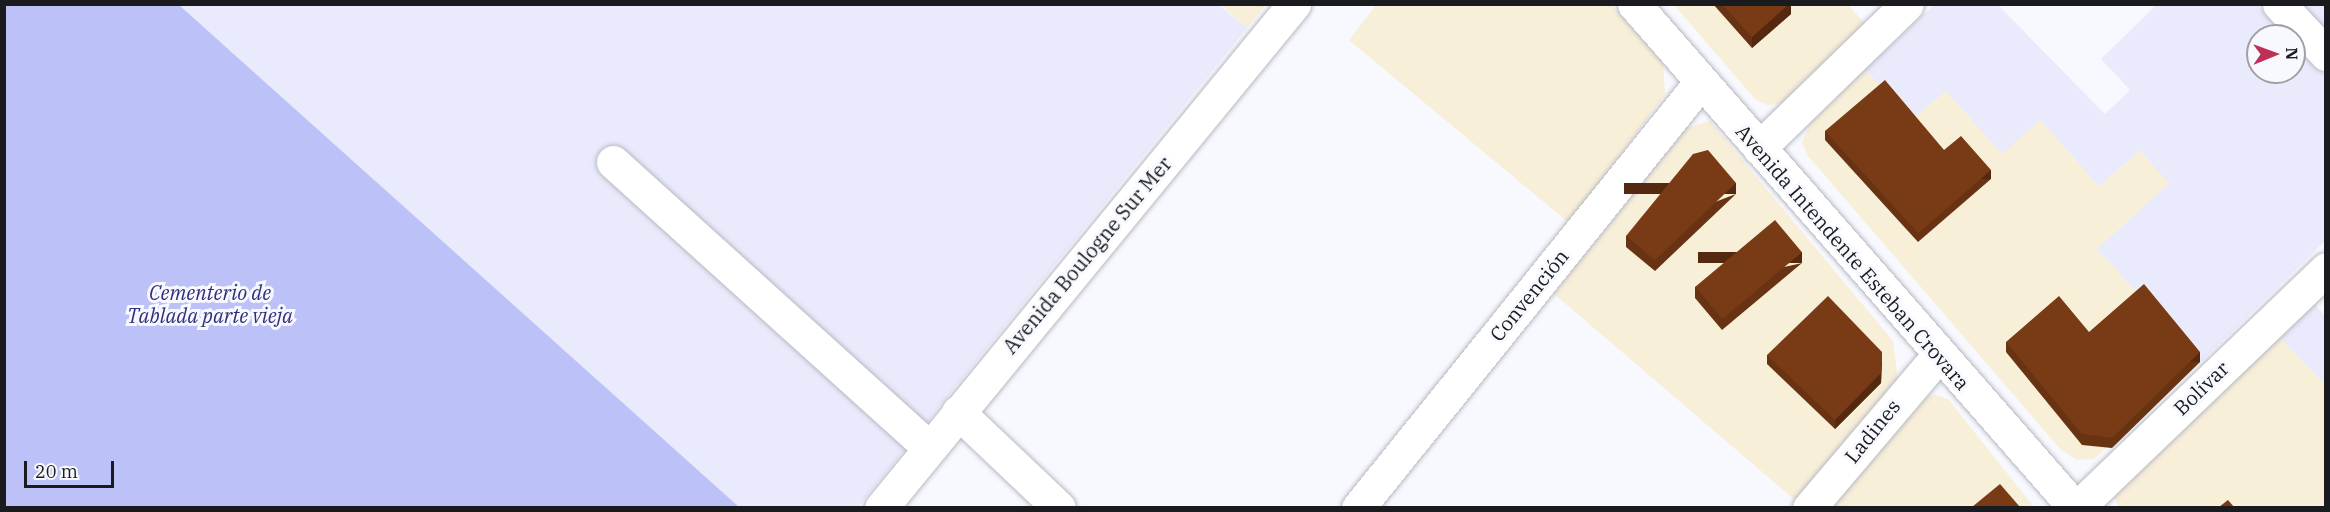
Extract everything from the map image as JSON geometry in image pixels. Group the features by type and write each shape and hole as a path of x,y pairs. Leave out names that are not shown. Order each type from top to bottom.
{"street":[{"name":"Avenida Boulogne Sur Mer","path":"881,507 1294,4"},
{"name":"Avenida Intendente Esteban Crovara","path":"1634,4 1938,356 2076,507"},
{"path":"1759,148 1907,4"},
{"path":"2279,4 2325,54"},
{"name":"Convención","path":"1358,507 1700,83"},
{"path":"613,162 929,448"},
{"name":"Bolívar","path":"2076,507 2325,269"},
{"name":"Ladines","path":"1809,507 1938,356"},
{"path":"958,412 1059,507"}],"shaded area":[{"path":"1218,4 1247,28 858,507 739,508 179,5"},
{"path":"1221,5 1266,5 1247,28"},
{"path":"1376,5 1611,5 1663,61 1665,95 1569,223 1349,40"},
{"path":"1674,5 1848,5 1870,29 1789,103 1767,105 1755,99"},
{"path":"1934,5 1998,5 2105,114 2130,90 2101,59 2156,5 2257,5 2275,24 2246,24 2246,84 2306,84 2306,56 2325,76 2325,241 2201,362 2097,249 2169,183 2140,151 2099,186 2040,120 2002,154 1946,91 1911,120 1865,69"},
{"path":"2300,5 2325,5 2325,31"},
{"path":"1865,69 1911,120 1946,90 2002,153 2040,119 2099,186 2140,151 2170,183 2097,249 2201,362 2094,459 2077,460 2061,450 1808,156 1802,143 1811,120"},
{"path":"1710,121 1893,341 1898,381 1803,507 1554,294 1686,128"},
{"path":"2310,298 2325,316 2325,385 2275,332"},
{"path":"2275,332 2325,385 2325,507 2118,507 2114,495"},
{"path":"1935,395 1948,399 2034,507 1826,508 1919,398"}],"green space":[{"name":"Cementerio de Tablada parte vieja","path":"4,5 179,5 739,507 5,507"}],"building":[{"path":"1722,4 1789,4 1752,37"},
{"path":"1885,80 1944,150 1961,136 1991,170 1918,233 1825,131"},
{"path":"1708,150 1736,183 1655,260 1626,236 1693,154"},
{"path":"1775,220 1802,252 1722,319 1695,287"},
{"path":"2144,284 2200,352 2112,438 2082,434 2006,342 2059,296 2089,332"},
{"path":"1828,296 1882,352 1881,373 1835,420 1767,355"},
{"path":"2000,484 2020,507 1972,507"},
{"path":"2228,500 2234,507 2219,507"}]}
